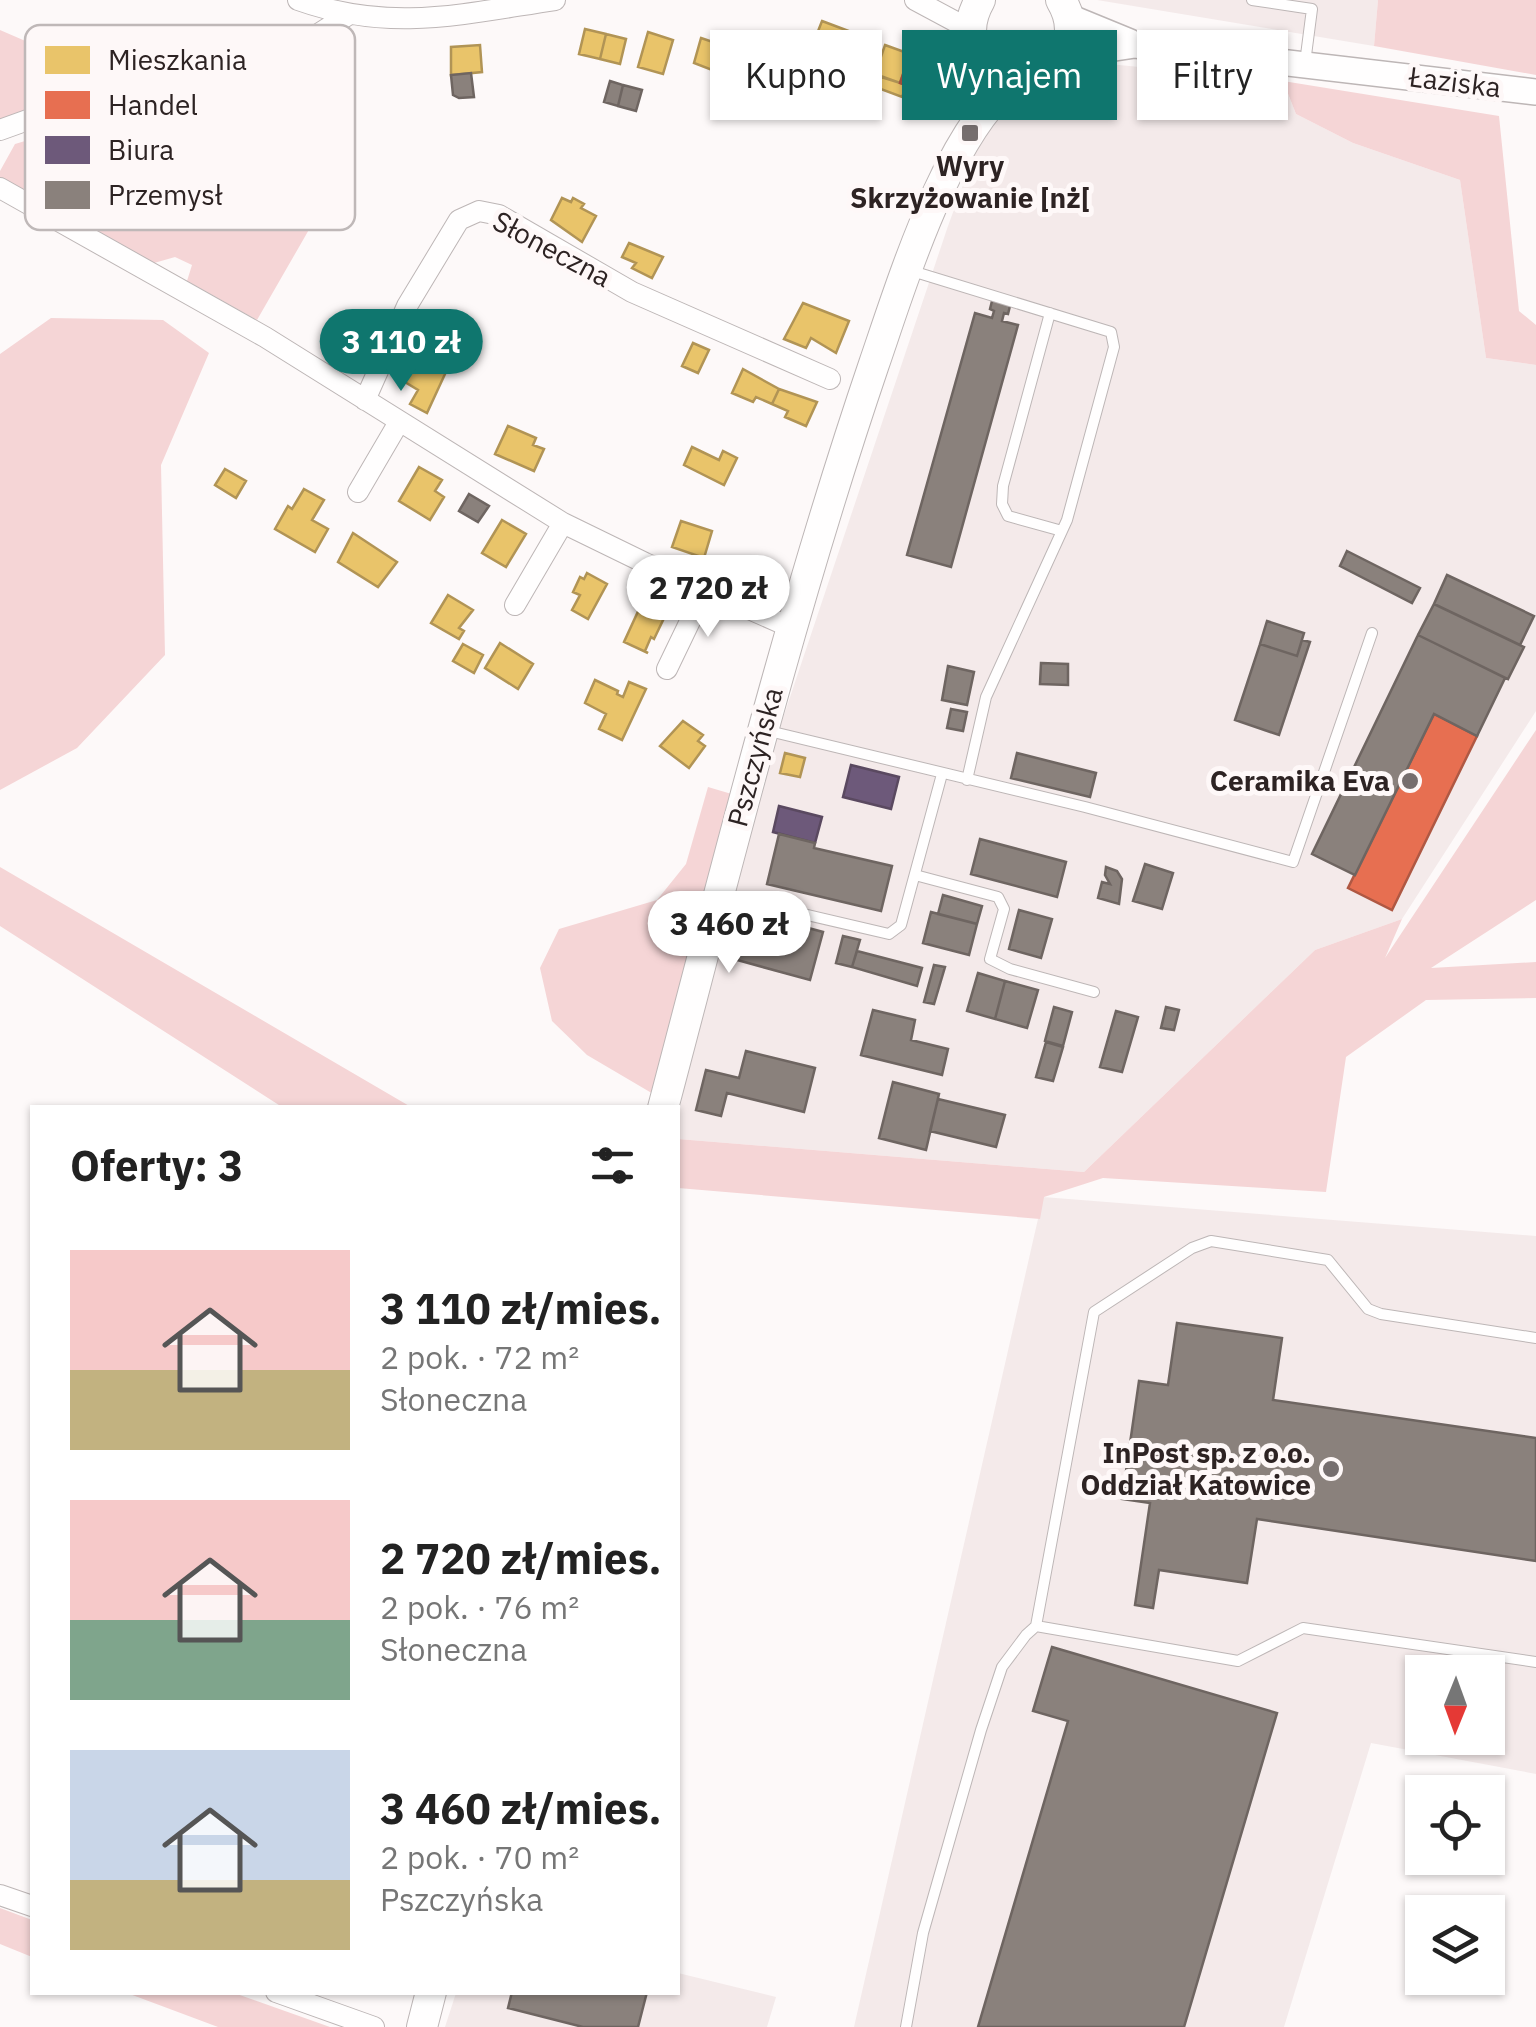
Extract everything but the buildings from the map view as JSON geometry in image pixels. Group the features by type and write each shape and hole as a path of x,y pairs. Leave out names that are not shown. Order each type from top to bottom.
{"main road":[{"path":"971,30 980,0"},
{"name":"Pszczyńska","path":"970,133 973,120"},
{"name":"Pszczyńska","path":"664,1105 790,627 848,440 920,230 980,120"},
{"path":"422,2027 430,1995"}],"street":[{"path":"298,0 348,16 422,20 474,6 555,0"},
{"path":"915,0 971,30"},
{"name":"Łaziska","path":"1065,8 1134,44"},
{"path":"333,25 348,16"},
{"name":"Łaziska","path":"1117,47 1134,44 1536,92"},
{"path":"0,130 25,121"},
{"path":"0,188 25,202"},
{"name":"Słoneczna","path":"365,400 406,306 460,220 479,212 499,215 632,292 830,379"},
{"path":"75,230 265,336 563,522 790,627"},
{"path":"358,492 398,422"},
{"path":"515,605 563,522"},
{"path":"667,669 705,590"},
{"path":"0,1895 30,1905"},
{"path":"284,1995 374,2027"}],"lane":[{"path":"1252,0 1312,9 1305,64"},
{"path":"906,270 1111,332 1114,347 1062,531 986,696 967,780"},
{"path":"1050,314 1003,486 1002,504 1008,516 1062,531"},
{"path":"763,730 1085,806 1293,862 1372,633"},
{"path":"747,902 889,934 901,925 942,774"},
{"path":"915,875 998,897 1004,909 990,960 1010,970 1094,992"},
{"path":"906,2027 923,1932 981,1730 1002,1667 1036,1626 1094,1312 1192,1248 1210,1241 1328,1260 1368,1309 1381,1314 1536,1338"},
{"path":"1036,1626 1238,1661 1303,1628 1536,1662"}],"shaded area":[{"path":"1097,0 1378,0 1374,46"},
{"path":"1378,0 1536,0 1536,75 1374,46"},
{"path":"0,30 25,41 25,113 0,123"},
{"path":"1117,65 1137,67 1137,120 1288,120 1288,94 1296,114 1353,143 1460,180 1486,358 1536,365 1536,711 1402,919 1315,950 1084,1172 680,1139 680,1109 697,1015 782,721 987,120 1117,120"},
{"path":"1288,82 1499,116 1519,311 1536,325 1536,365 1486,358 1460,180 1353,143 1296,114"},
{"path":"25,141 25,192 0,178 15,144"},
{"path":"94,230 309,230 257,320 187,281 192,265 175,257 154,263"},
{"path":"51,318 163,320 209,353 161,465 165,655 77,748 0,790 0,354"},
{"path":"1536,730 1536,900 1431,968 1536,962 1536,998 1426,1000 1346,1057 1326,1192 1103,1178 1044,1197 1040,1219 680,1188 680,1139 1084,1172 1315,950 1402,919 1385,958"},
{"path":"708,787 735,795 655,1095 587,1055 552,1021 540,968 559,929 657,900 686,864"},
{"path":"0,867 408,1105 279,1105 0,926"},
{"path":"1043,1197 1536,1236 1536,1774 1435,1755 1505,1755 1505,1655 1405,1655 1405,1749 1371,1743 1284,2027 854,2027"},
{"path":"0,1908 30,1919 30,1956 0,1944"},
{"path":"680,1973 776,1997 767,2027 445,2027 455,1995 680,1995"},
{"path":"132,1995 240,1995 330,2027 218,2027"}],"place":[{"name":"Wyry Skrzyżowanie [nż[","path":"970,133"},
{"name":"Ceramika Eva","path":"1410,781"},
{"name":"InPost sp. z o.o. Oddział Katowice","path":"1331,1469"}]}
